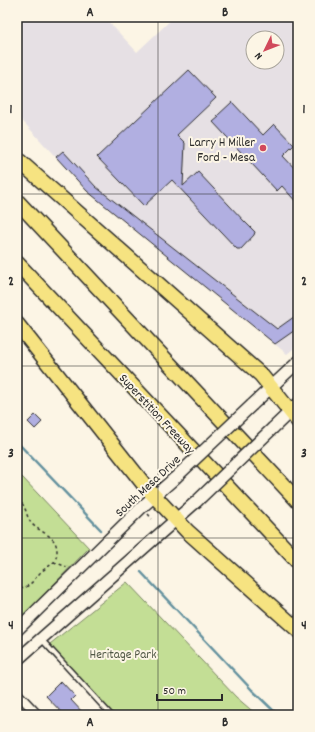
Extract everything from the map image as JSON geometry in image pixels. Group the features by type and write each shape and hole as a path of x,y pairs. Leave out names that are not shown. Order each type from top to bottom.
{"highway":[{"path":"17,159 261,376 270,387 296,412"},
{"path":"17,201 298,501"},
{"name":"Superstition Freeway","path":"17,263 298,562"},
{"path":"17,324 76,400 155,496 187,531 298,630"}],"main road":[{"name":"South Mesa Drive","path":"17,630 155,496 298,362"},
{"path":"17,660 162,531 177,520 273,428 296,412"}],"street":[{"path":"17,693 38,715"}],"lane":[{"path":"40,639 111,715"}],"path":[{"path":"17,500 23,504 30,521 35,527 49,535 57,546 57,553 54,562 40,572 27,587 17,589"},
{"path":"146,512 152,519"},
{"path":"54,562 68,568"}],"shaded area":[{"path":"17,17 104,17 137,52 174,17 298,17 298,345 287,354 87,191 17,115"}],"green space":[{"path":"22,477 89,548 17,622 17,482"},
{"name":"Heritage Park","path":"127,582 236,697 257,715 110,715 45,648"}],"building":[{"path":"189,70 216,98 177,135 185,143 183,186 198,172 255,232 241,249 237,249 172,180 144,206 97,157"},
{"name":"Larry H Miller Ford - Mesa","path":"232,102 263,135 274,124 294,145 283,156 298,172 298,204 282,186 277,191 213,122 219,117 217,116"},
{"path":"63,151 96,187 277,329 298,314 298,328 275,344 87,191 56,157"},
{"path":"35,415 42,422 35,429 28,422"},
{"path":"61,681 75,696 71,700 85,715 64,715 46,696"}],"waterway":[{"path":"17,442 101,530"},
{"path":"141,572 252,690 278,715"}],"place":[{"name":"Larry H Miller Ford - Mesa","path":"263,148"}]}
